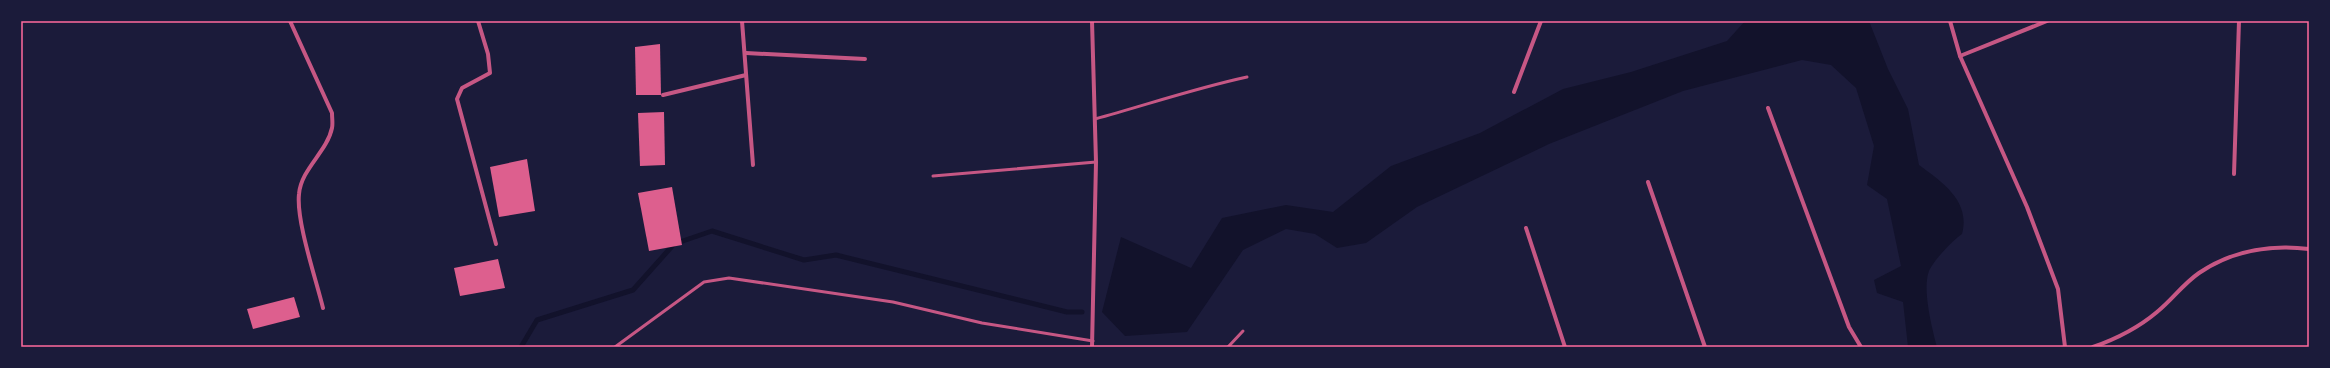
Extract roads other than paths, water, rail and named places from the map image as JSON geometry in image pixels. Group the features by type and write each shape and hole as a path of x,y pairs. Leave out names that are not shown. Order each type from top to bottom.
{"street":[{"path":"290,21 332,113 332,128 325,144 305,176 299,194 302,227 324,308"},
{"path":"478,21 488,54 490,73 462,88 457,99 496,244"},
{"path":"742,21 746,53 746,75 753,165"},
{"path":"1092,21 1096,162 1092,347"},
{"path":"1514,92 1541,21"},
{"path":"1950,21 1960,56 2027,207 2058,289 2065,347"},
{"path":"1960,56 2047,21"},
{"path":"2234,174 2239,21"},
{"path":"746,53 865,59"},
{"path":"663,95 746,75"},
{"path":"1768,108 1846,319 1861,347"},
{"path":"1648,182 1705,347"},
{"path":"1526,228 1565,347"},
{"path":"2093,347 2137,327 2158,312 2199,273 2220,262 2246,251 2268,246 2309,249"}],"lane":[{"path":"1095,119 1181,96 1205,86 1247,77"},
{"path":"933,176 1096,162"},
{"path":"615,347 704,282 729,278 893,302 982,323 1093,340"},
{"path":"1228,347 1242,331"}],"waterway":[{"path":"521,347 537,320 633,290 674,244 712,231 804,260 836,255 1067,312 1082,312"}]}
